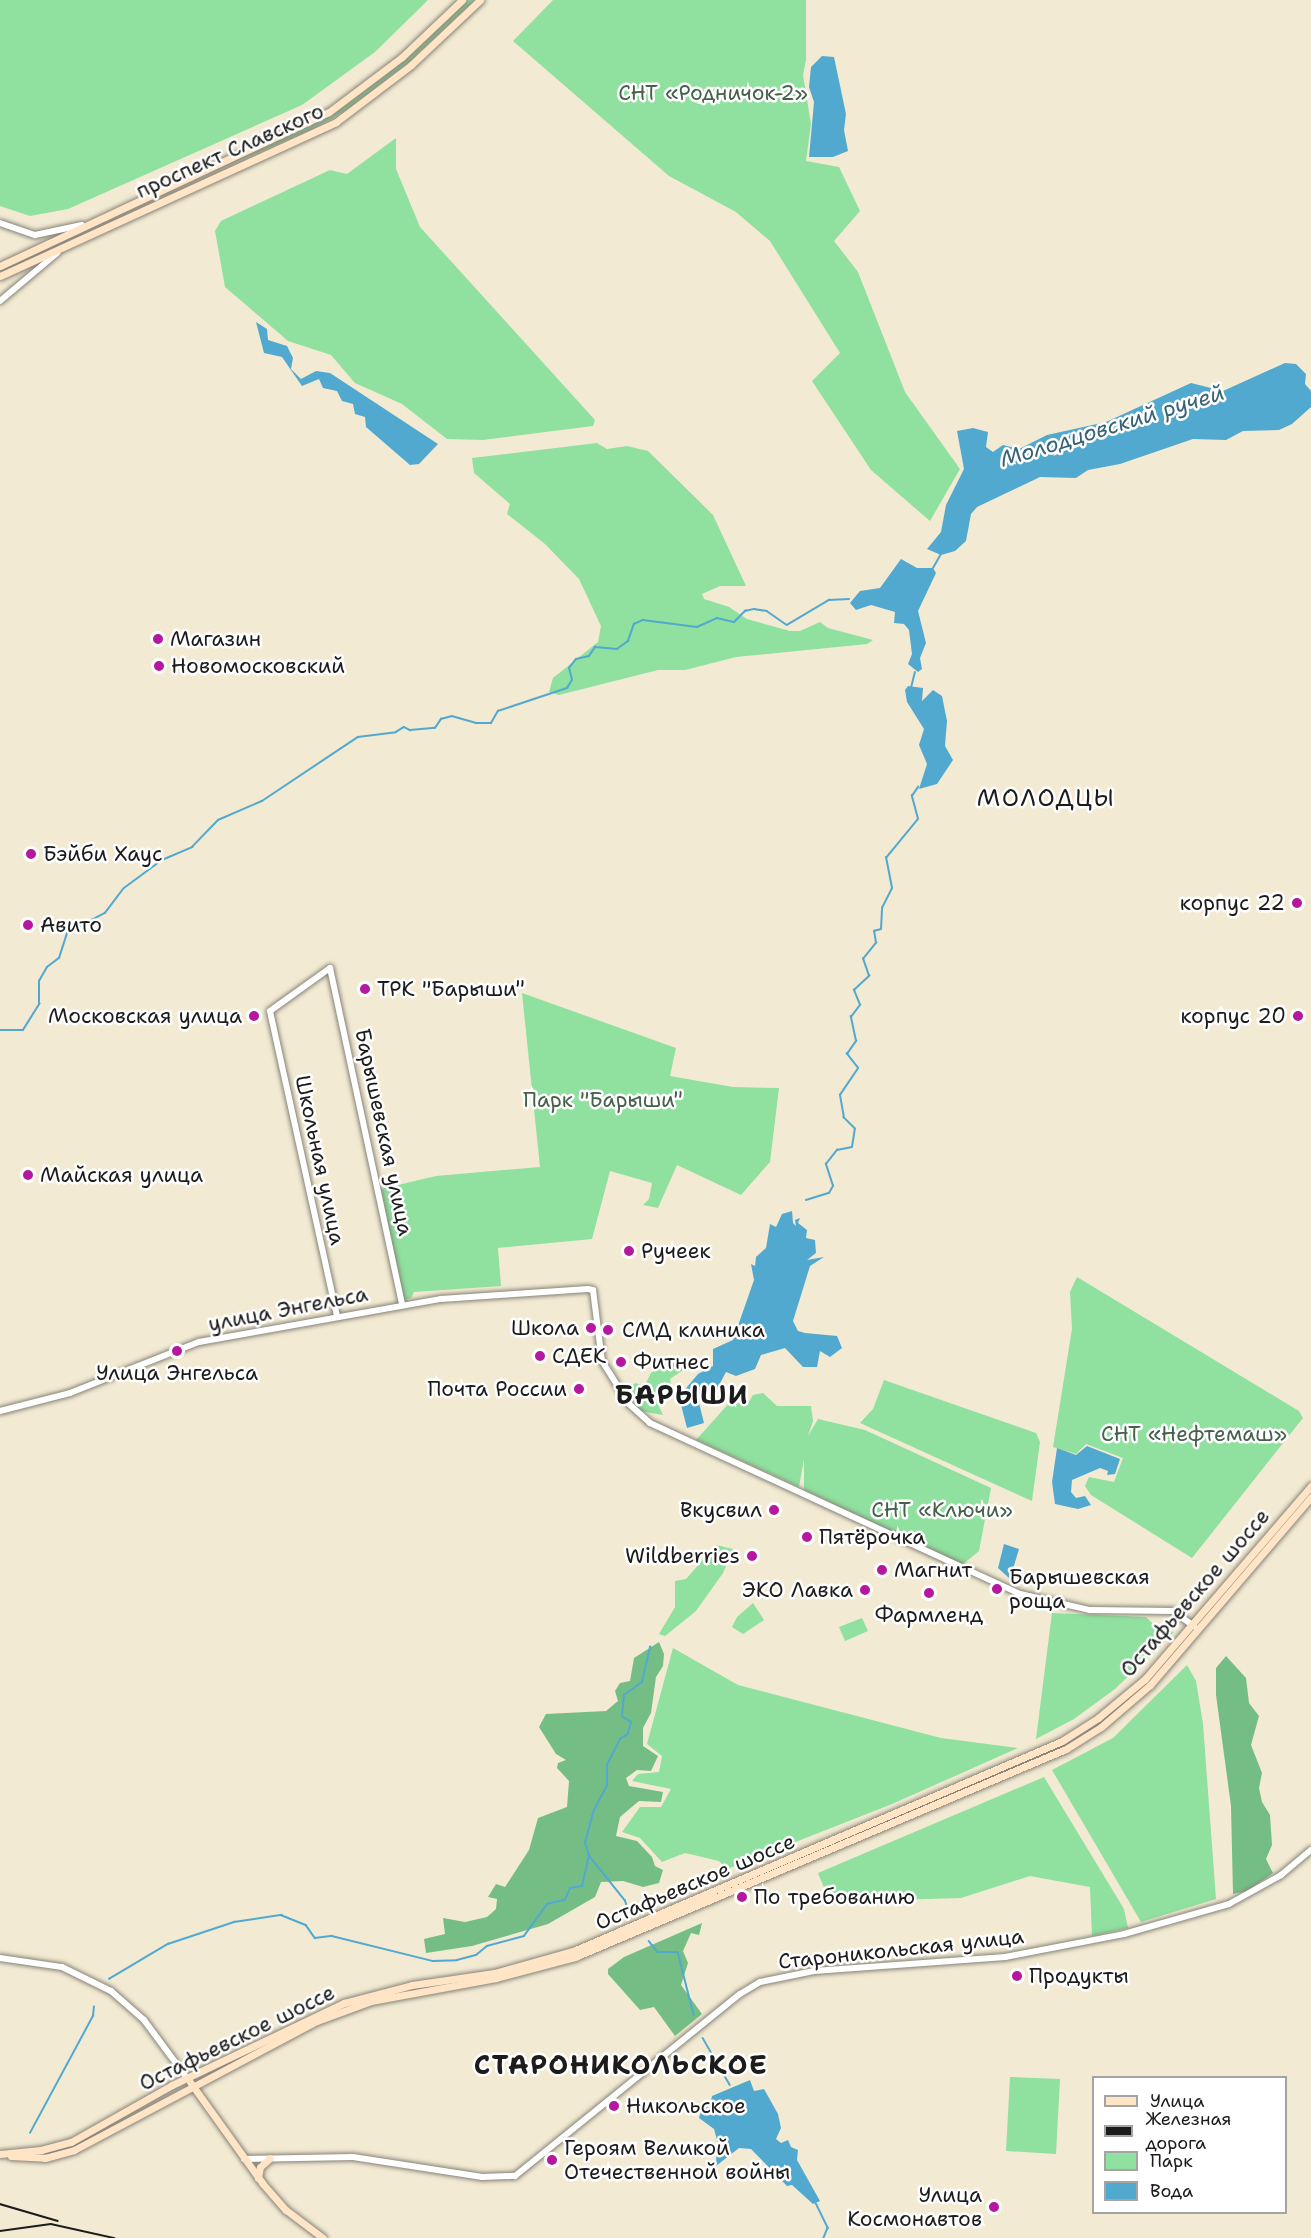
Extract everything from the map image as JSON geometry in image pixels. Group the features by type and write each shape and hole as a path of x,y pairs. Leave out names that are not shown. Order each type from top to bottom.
{"main road":[{"name":"проспект Славского","path":"0,266 85,224 329,112 396,62 462,0"},
{"name":"проспект Славского","path":"0,276 336,122 411,65 480,0"},
{"name":"Остафьевское шоссе","path":"1,2154 36,2158 66,2153 317,2021 371,2001 496,1978 575,1957 1038,1761 1101,1726 1150,1685 1311,1486"},
{"name":"Остафьевское шоссе","path":"1,2154 41,2151 71,2142 187,2078 344,2003 412,1985 494,1973 573,1951 1014,1764 1098,1718 1145,1680 1195,1628 1311,1497"},
{"path":"187,2078 258,2178 286,2210 323,2238"},
{"path":"258,2178 260,2166 270,2158"}],"street":[{"path":"0,223 35,235 85,224"},
{"path":"0,301 41,262 88,234"},
{"name":"Школьная улица","path":"330,968 270,1011 337,1316"},
{"name":"Барышевская улица","path":"330,968 402,1305"},
{"name":"улица Энгельса","path":"0,1411 70,1393 178,1348 337,1316 441,1299 593,1290 602,1360 629,1404 650,1422 1020,1594 1082,1609 1173,1611 1195,1628"},
{"name":"Староникольская улица","path":"244,2159 353,2157 482,2177 515,2176 740,1994 773,1977 1033,1952 1124,1934 1229,1904 1281,1875 1311,1850"},
{"path":"0,1958 62,1967 111,1991 144,2020 187,2078"}],"green space":[{"path":"0,0 428,0 375,52 302,105 68,209 30,216 0,206"},
{"path":"466,0 475,0 409,62 348,109 311,130 187,182 344,105 404,58"},
{"name":"СНТ «Родничок-2»","path":"553,0 806,0 806,60 803,75 811,124 806,161 839,167 860,211 834,241 858,272 905,392 960,469 930,521 871,470 812,381 840,353 770,241 736,212 669,176 513,41"},
{"path":"396,138 396,169 420,227 595,420 593,426 483,440 447,439 402,404 355,383 331,355 288,341 225,287 215,231 221,221 330,170 347,174"},
{"path":"597,443 607,449 627,446 648,451 713,515 746,586 720,586 702,594 704,599 729,607 747,619 790,631 800,631 820,622 828,628 873,640 867,644 736,657 685,670 658,670 559,695 549,692 553,678 598,642 601,626 579,579 545,544 507,514 510,504 474,473 472,458"},
{"name":"Парк \"Барыши\"","path":"522,993 676,1048 670,1076 733,1087 779,1088 770,1162 741,1195 677,1165 658,1208 643,1205 649,1199 652,1183 610,1171 592,1239 498,1248 501,1286 414,1292 411,1298 403,1300 381,1189 436,1176 540,1167"},
{"name":"СНТ «Нефтемаш»","path":"1077,1277 1299,1411 1303,1418 1192,1558 1091,1495 1085,1486 1089,1477 1114,1482 1123,1458 1086,1444 1076,1454 1053,1447 1072,1329 1070,1292"},
{"path":"678,1357 692,1364 670,1379 672,1390 655,1398 663,1415 640,1411 625,1389 636,1383 644,1387 651,1373"},
{"path":"884,1380 1036,1433 1040,1442 1032,1501 860,1423 873,1409"},
{"name":"СНТ «Ключи»","path":"763,1393 777,1406 811,1406 813,1421 808,1436 818,1419 865,1430 991,1488 979,1551 962,1565 804,1490 804,1459 799,1487 696,1440 731,1401 747,1405 753,1395"},
{"path":"716,1545 733,1549 723,1573 696,1611 665,1636 659,1634 675,1607 675,1581 686,1579"},
{"path":"753,1603 764,1620 743,1634 732,1627 737,1617"},
{"path":"1052,1613 1146,1617 1156,1627 1174,1632 1115,1689 1074,1719 1036,1739"},
{"path":"862,1618 868,1631 845,1641 839,1627"},
{"path":"659,1642 664,1654 663,1666 656,1677 651,1713 643,1728 643,1746 658,1756 651,1771 637,1770 626,1778 629,1786 663,1792 661,1802 639,1801 620,1817 616,1836 637,1841 652,1857 655,1866 663,1870 659,1883 643,1887 623,1881 601,1882 595,1897 548,1924 472,1946 426,1953 424,1939 445,1934 443,1918 465,1922 487,1917 496,1909 497,1899 488,1897 496,1884 505,1887 529,1850 538,1818 567,1807 569,1781 557,1768 558,1763 566,1760 556,1754 539,1727 546,1714 606,1711 618,1701 615,1691 620,1683 630,1681 634,1658"},
{"path":"673,1648 738,1685 941,1738 1018,1748 892,1804 727,1869 719,1861 685,1853 662,1862 640,1838 622,1832 640,1807 661,1807 671,1789 632,1781 638,1774 659,1772 662,1756 647,1744"},
{"path":"1226,1656 1246,1678 1249,1703 1259,1716 1251,1745 1262,1773 1259,1788 1262,1802 1270,1815 1272,1845 1266,1859 1273,1873 1247,1891 1233,1894 1231,1806 1216,1695 1216,1668"},
{"path":"1187,1665 1196,1681 1203,1724 1216,1899 1141,1922 1052,1770 1113,1738"},
{"path":"1044,1777 1124,1909 1128,1928 1092,1936 1090,1887 1030,1876 961,1898 830,1902 818,1873"},
{"path":"702,1923 699,1935 691,1933 683,1951 688,1963 681,1985 702,2014 675,2036 654,2007 640,2010 608,1974 608,1969 624,1957"},
{"path":"1010,2077 1060,2079 1056,2154 1006,2151"}],"water":[{"path":"822,56 834,57 846,114 844,130 848,151 833,157 809,157 814,102 809,87 811,67"},
{"path":"256,322 267,329 268,340 287,346 293,358 291,369 301,379 316,371 330,373 438,444 419,464 410,465 366,427 365,417 355,414 353,404 342,401 337,391 323,388 319,379 302,386 282,357 264,353"},
{"path":"1285,363 1296,364 1306,374 1305,384 1311,391 1311,407 1292,424 1279,430 1243,431 1226,440 1193,439 1120,464 1088,470 1076,478 1040,477 977,507 971,514 966,541 955,551 941,555 927,549 941,532 946,505 964,469 957,431 973,428 988,432 986,447 993,452 1003,445 1019,449 1047,435 1106,422 1191,383 1223,391"},
{"path":"901,559 917,568 933,568 936,573 918,611 926,643 920,658 922,669 918,672 908,664 912,654 909,630 904,624 894,623 895,612 871,605 856,610 850,603 860,591 880,588"},
{"path":"908,686 923,688 922,701 933,690 942,696 947,721 945,746 953,760 937,784 919,789 927,764 919,745 924,729 907,702 905,690"},
{"path":"792,1211 793,1223 796,1226 795,1220 800,1218 798,1223 807,1230 806,1238 815,1240 816,1253 807,1260 824,1257 810,1266 793,1321 798,1331 837,1336 842,1348 830,1357 820,1351 817,1367 803,1367 785,1348 761,1355 755,1369 736,1376 726,1372 717,1389 702,1390 699,1403 704,1423 687,1428 681,1405 682,1393 698,1374 713,1366 713,1349 733,1340 754,1280 751,1264 755,1266 756,1257 766,1248 770,1224 776,1227 782,1214"},
{"path":"1087,1446 1120,1459 1115,1474 1107,1475 1108,1471 1100,1468 1072,1480 1071,1492 1076,1498 1085,1496 1091,1505 1078,1509 1055,1504 1052,1482 1057,1448 1076,1455"},
{"path":"1004,1544 1019,1549 1010,1579 998,1568"},
{"path":"750,2080 754,2091 764,2089 778,2114 781,2128 776,2139 781,2143 788,2140 791,2147 798,2150 797,2160 820,2201 813,2204 792,2185 787,2186 751,2149 739,2148 716,2166 717,2140 714,2129 699,2118 702,2108 710,2107 712,2096"}],"waterway":[{"name":"Молодцовский ручей","path":"933,568 941,554"},
{"path":"0,1030 23,1030 39,1004 39,981 47,967 59,958 67,933 105,913 124,888 162,860 192,847 218,820 262,801 358,737 396,732 404,727 410,730 435,728 441,719 452,716 476,723 491,723 498,711 567,688 572,680 569,668 576,659 589,656 595,647 617,649 628,641 634,624 643,620 697,627 717,618 734,622 745,611 754,609 767,611 787,625 829,600 849,599"},
{"name":"Молодцовский ручей","path":"911,688 915,672"},
{"name":"Молодцовский ручей","path":"806,1200 829,1193 833,1186 826,1164 837,1150 852,1147 855,1129 844,1118 840,1095 858,1068 847,1054 856,1041 851,1017 860,1005 854,990 869,976 863,959 876,943 874,931 881,929 882,908 892,888 886,858 918,819 912,796 918,787"},
{"name":"Молодцовский ручей","path":"629,1914 625,1901 589,1856 585,1843 594,1810 607,1786 607,1765 620,1739 628,1734 631,1722 622,1717 624,1695 642,1682 650,1647"},
{"path":"109,1979 168,1944 234,1922 281,1915 306,1925 315,1938 332,1936 433,1961 457,1960 476,1955 487,1946 524,1936 547,1904 565,1900 570,1888 582,1886 589,1856"},
{"name":"Молодцовский ручей","path":"649,1941 658,1952 678,1952 694,2015"},
{"path":"30,2133 93,2016 94,2007"},
{"name":"Молодцовский ручей","path":"703,2038 730,2085"},
{"name":"Молодцовский ручей","path":"816,2203 828,2228 824,2238"}],"railway":[{"path":"0,2204 58,2221"},
{"path":"0,2231 51,2224 114,2238"}],"place":[{"name":"Магазин","path":"158,639"},
{"name":"Новомосковский","path":"159,666"},
{"name":"Бэйби Хаус","path":"31,854"},
{"name":"корпус 22","path":"1297,903"},
{"name":"Авито","path":"28,925"},
{"name":"ТРК \"Барыши\"","path":"365,989"},
{"name":"Московская улица","path":"254,1016"},
{"name":"корпус 20","path":"1298,1016"},
{"name":"Майская улица","path":"28,1175"},
{"name":"Ручеек","path":"629,1251"},
{"name":"Школа","path":"591,1328"},
{"name":"СМД клиника","path":"608,1330"},
{"name":"Улица Энгельса","path":"177,1351"},
{"name":"СДЕК","path":"540,1356"},
{"name":"Фитнес","path":"621,1362"},
{"name":"Почта России","path":"579,1389"},
{"name":"Вкусвил","path":"774,1510"},
{"name":"Пятёрочка","path":"807,1537"},
{"name":"Wildberries","path":"752,1556"},
{"name":"Магнит","path":"882,1570"},
{"name":"Барышевская роща","path":"997,1589"},
{"name":"ЭКО Лавка","path":"865,1590"},
{"name":"Фармленд","path":"929,1593"},
{"name":"По требованию","path":"742,1897"},
{"name":"Продукты","path":"1017,1976"},
{"name":"Никольское","path":"614,2106"},
{"name":"Героям Великой Отечественной войны","path":"552,2160"},
{"name":"Улица Космонавтов","path":"994,2207"}],"district":[{"name":"МОЛОДЦЫ","path":"1046,799"},
{"name":"БАРЫШИ","path":"682,1395"},
{"name":"СТАРОНИКОЛЬСКОЕ","path":"621,2065"}]}
